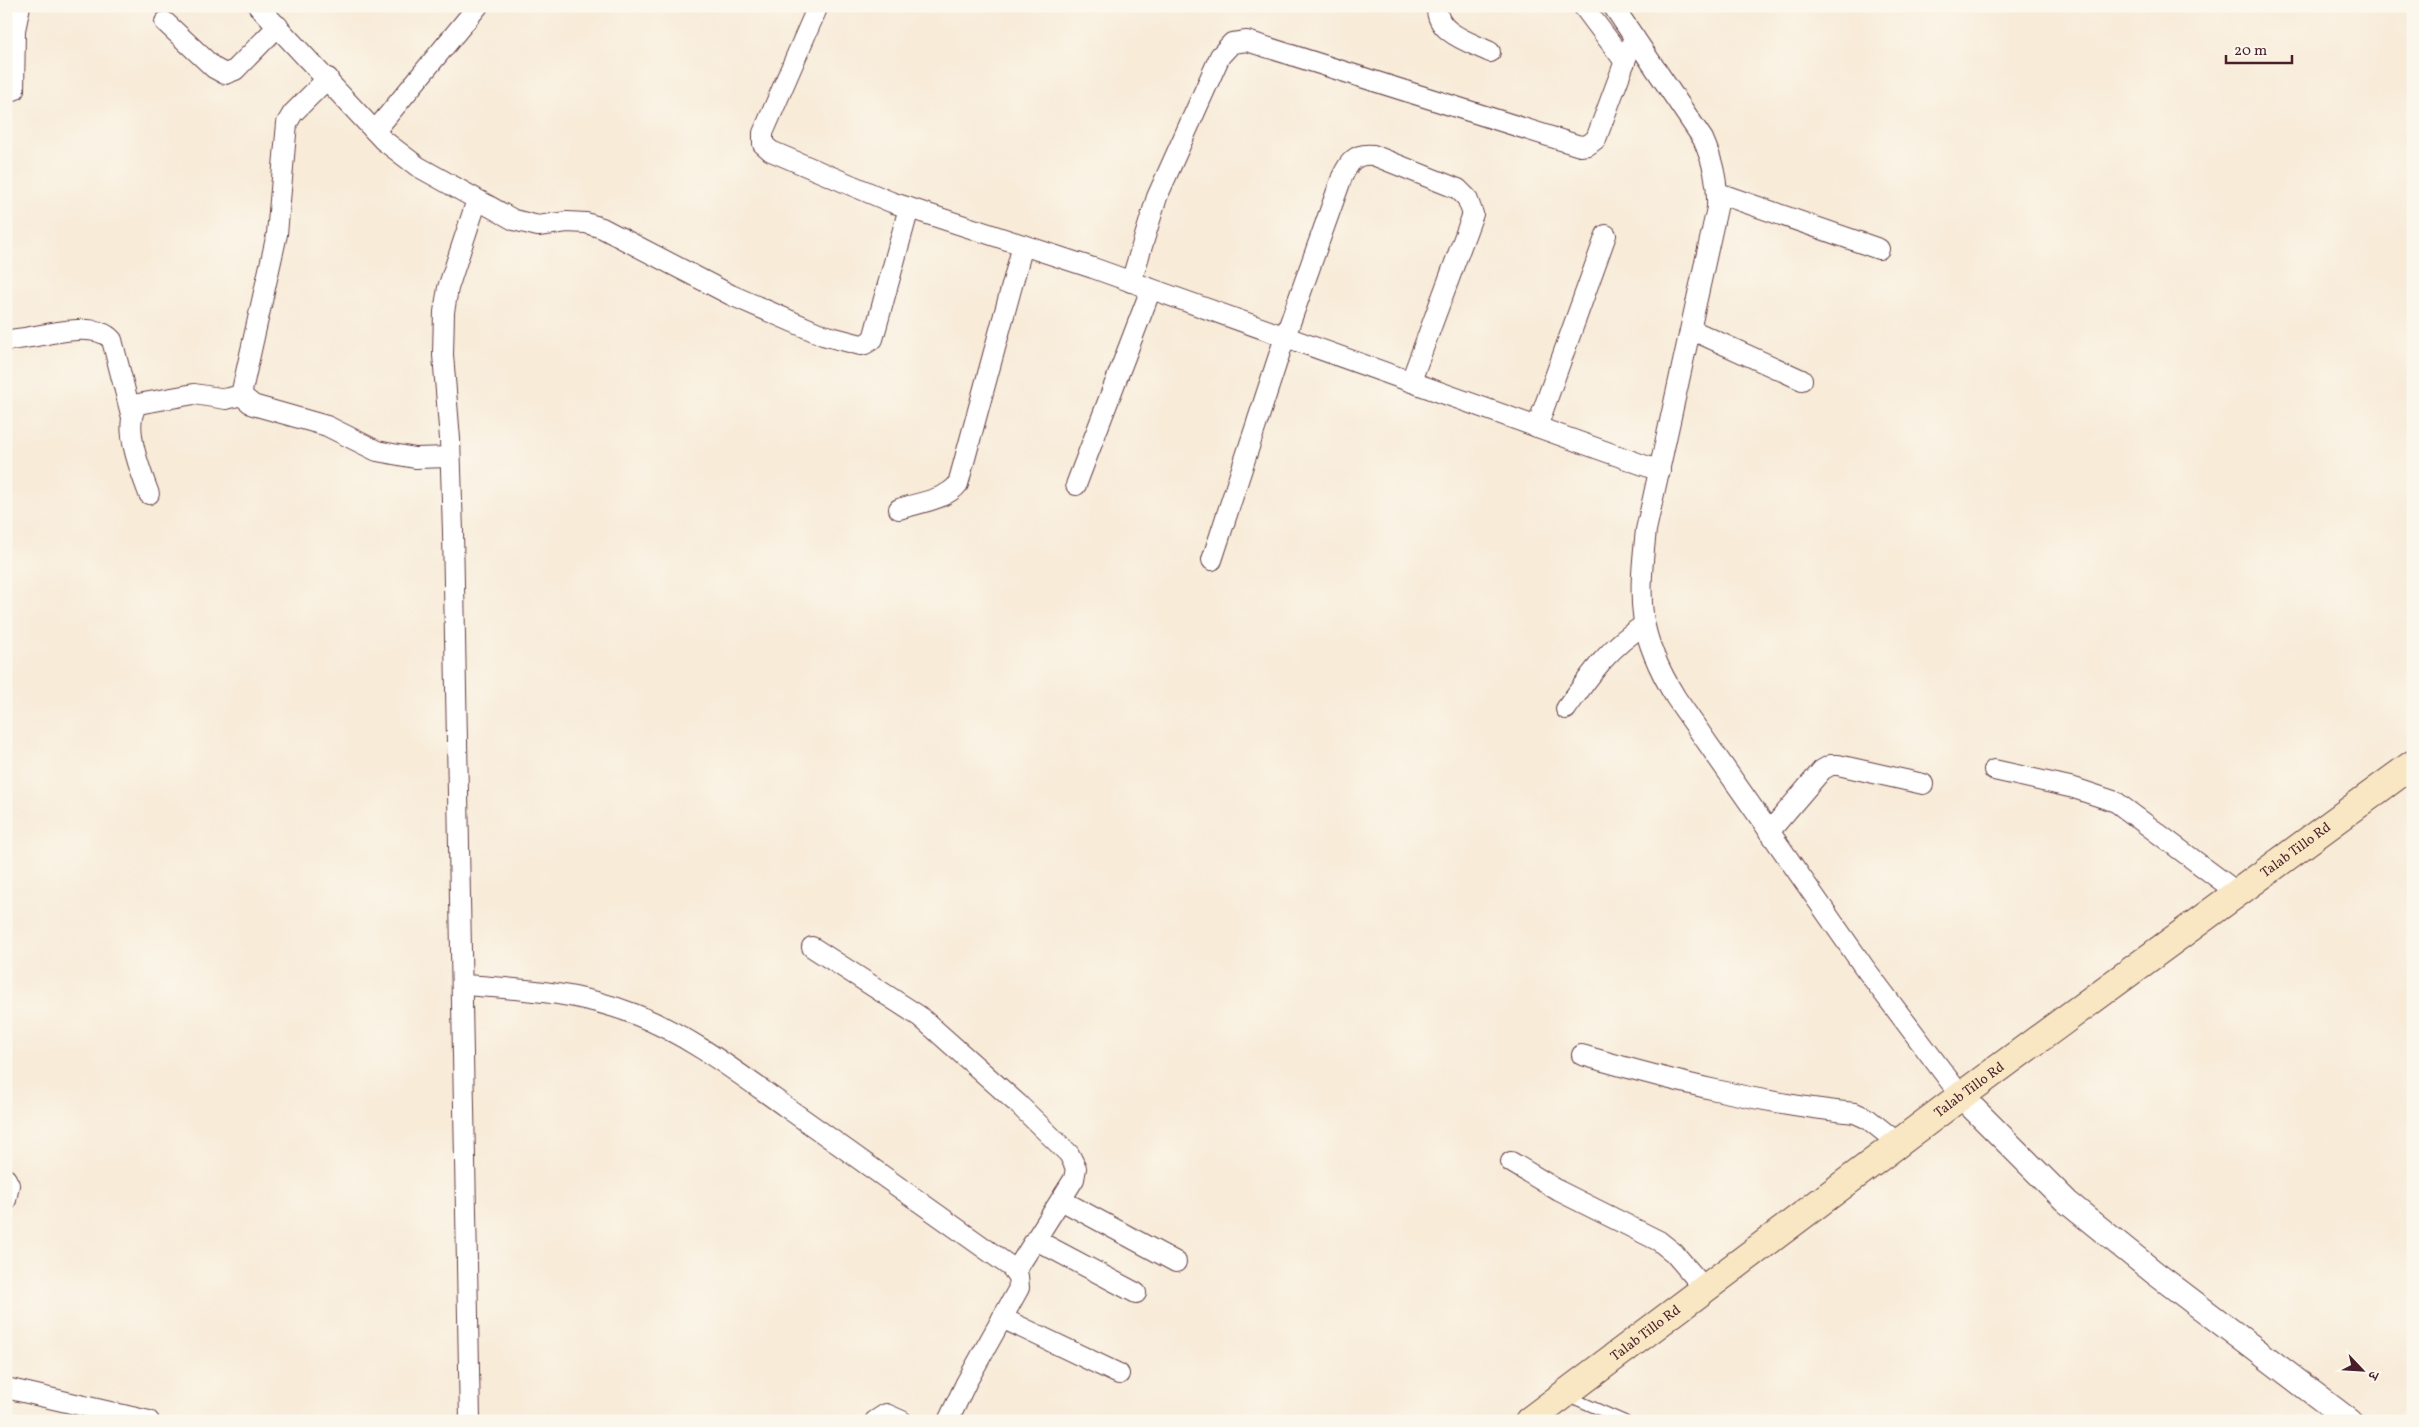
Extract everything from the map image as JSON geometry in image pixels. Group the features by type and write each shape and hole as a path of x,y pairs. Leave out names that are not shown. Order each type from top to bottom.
{"main road":[{"name":"Talab Tillo Rd","path":"1529,1421 1961,1096 2413,764"}],"street":[{"path":"14,90 15,30 20,6"},
{"path":"258,6 328,78 375,131 417,166 477,200 527,224 538,226 586,222 602,228 732,295 809,330 861,345 869,342 875,335 909,208"},
{"path":"375,131 478,6"},
{"path":"818,6 763,133 763,144 771,151 810,169 909,208 1132,282 1660,471"},
{"path":"1437,6 1438,18 1442,25 1450,32 1490,52"},
{"path":"1566,709 1601,661 1634,631 1646,530 1692,330 1717,208 1718,193 1713,163 1703,139 1629,51 1583,6"},
{"path":"1132,282 1150,218 1167,174 1220,56 1232,43 1247,41 1580,146 1588,145 1596,139 1629,51 1613,6"},
{"path":"165,22 214,68 226,74 235,70 278,26"},
{"path":"242,395 277,234 287,123 293,113 328,78"},
{"path":"1212,560 1285,337 1348,166 1355,158 1362,154 1372,155 1458,189 1467,198 1473,214 1411,382"},
{"path":"1718,193 1879,249"},
{"path":"470,1421 464,1181 463,986 450,457 443,355 444,312 448,288 477,200"},
{"path":"1536,427 1606,235"},
{"path":"900,509 943,495 958,484 1023,245"},
{"path":"1076,485 1151,289"},
{"path":"6,340 19,340 83,330 104,333 112,340 131,414 131,426 137,455 149,494"},
{"path":"1692,330 1802,380"},
{"path":"131,414 138,404 143,402 184,395 202,394 226,399 242,395"},
{"path":"242,395 253,405 327,426 377,451 415,458 450,457"},
{"path":"1634,631 1654,657 1672,691 1769,832 1864,967 1961,1096 2067,1202 2155,1273 2350,1421"},
{"path":"1769,832 1822,770 1831,764 1923,784"},
{"path":"1994,770 2074,788 2116,802 2238,892"},
{"path":"812,947 919,1016 1018,1104 1069,1154 1076,1168 1074,1179 1015,1272"},
{"path":"463,986 553,992 603,1004 634,1014 668,1030 769,1095 1015,1272 1019,1288 966,1383 948,1421"},
{"path":"1582,1055 1707,1089 1756,1099 1855,1113 1868,1119 1898,1143"},
{"path":"1511,1162 1559,1190 1659,1241 1674,1253 1705,1289"},
{"path":"6,1179 10,1185 6,1200"},
{"path":"1061,1200 1176,1262"},
{"path":"1036,1240 1136,1293"},
{"path":"1002,1318 1120,1374"},
{"path":"6,1388 149,1421"},
{"path":"875,1421 886,1414 902,1421"}],"lane":[{"path":"1564,1394 1625,1421"}]}
